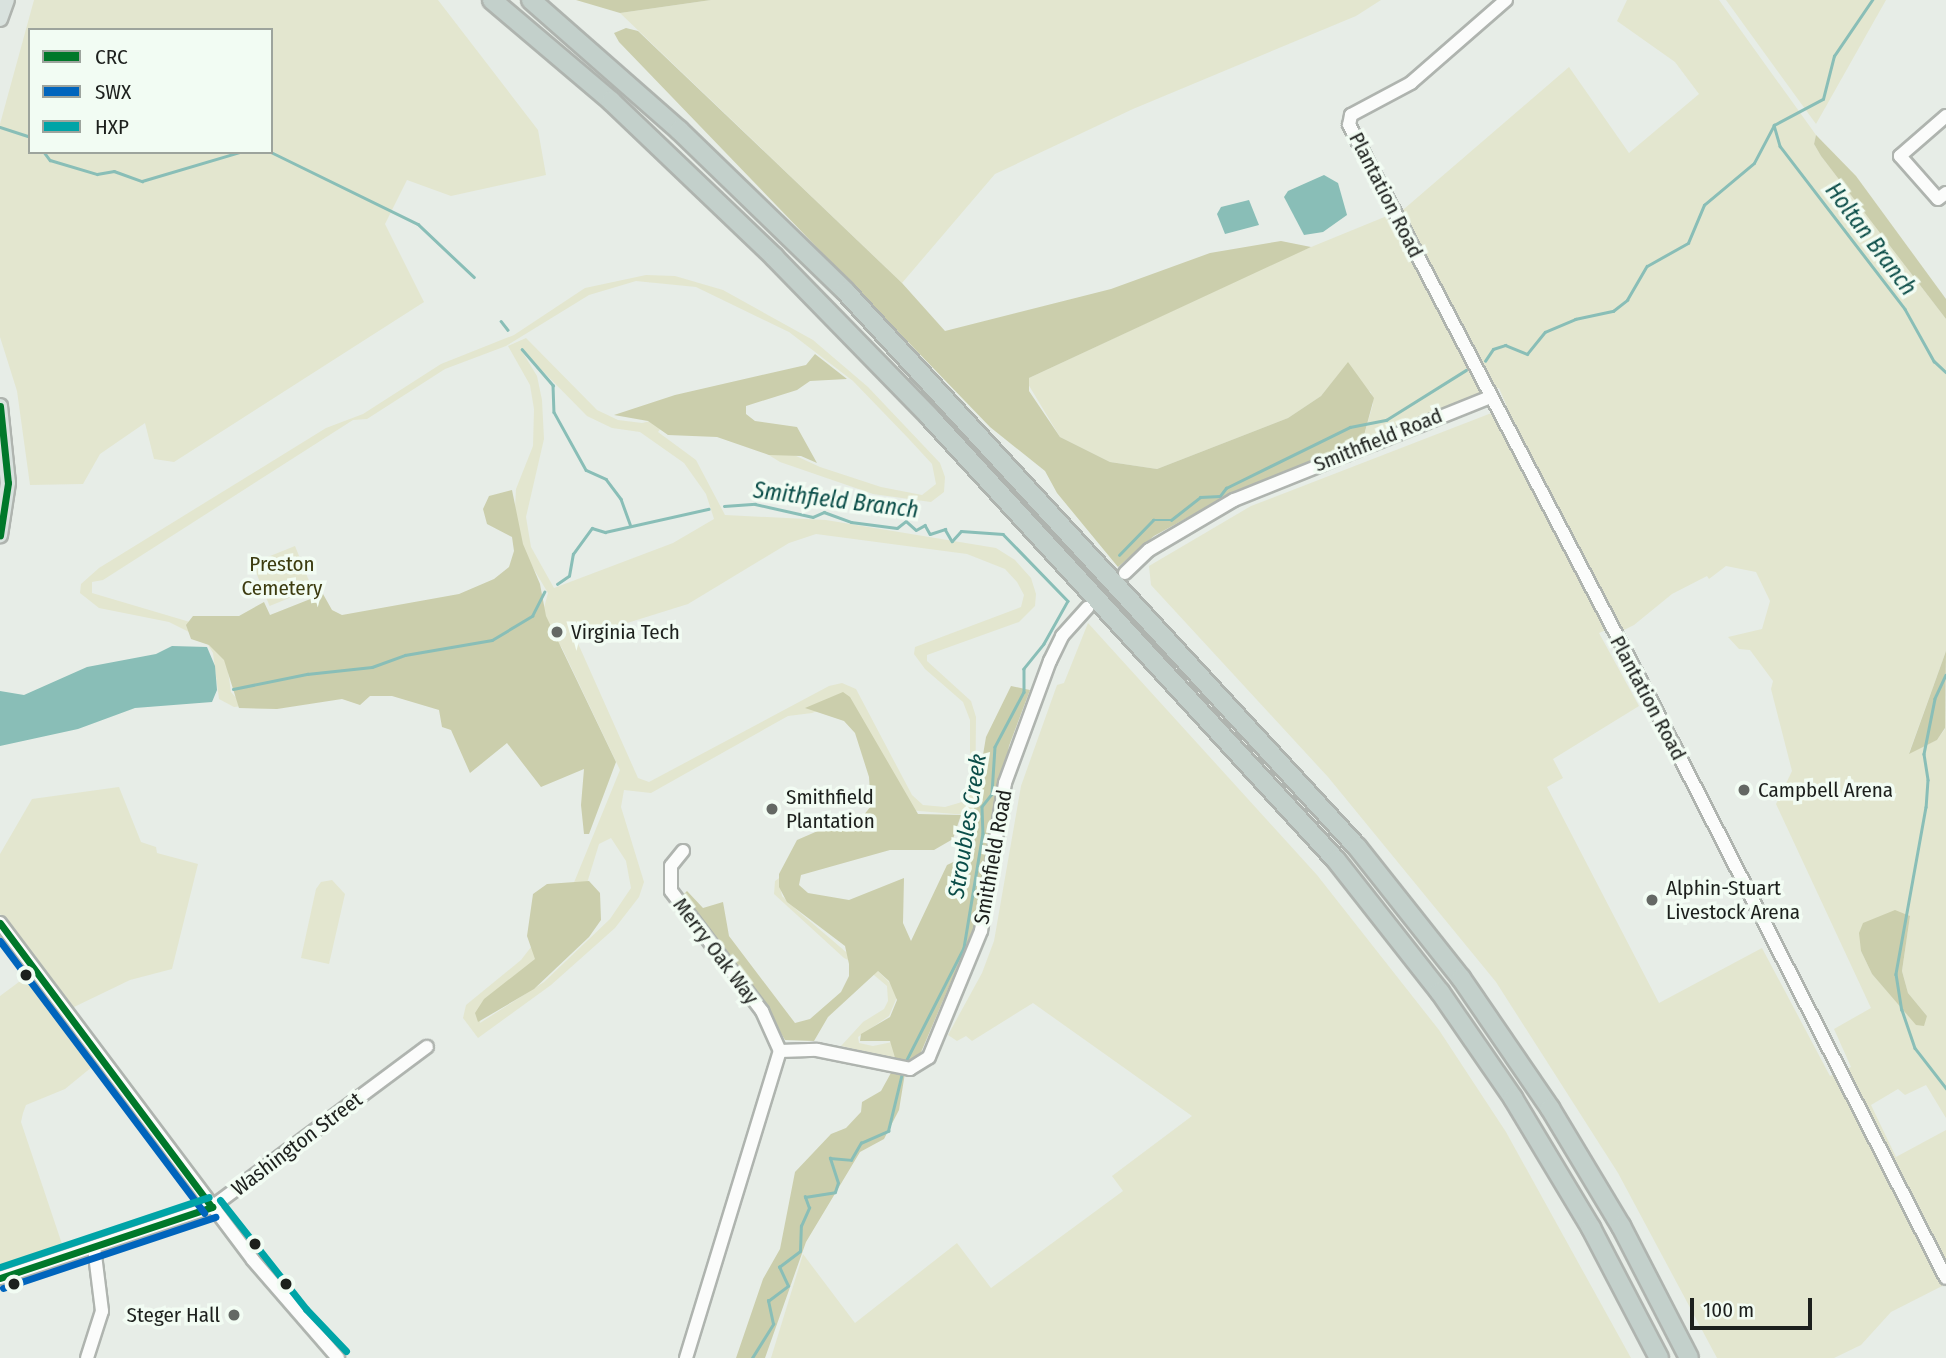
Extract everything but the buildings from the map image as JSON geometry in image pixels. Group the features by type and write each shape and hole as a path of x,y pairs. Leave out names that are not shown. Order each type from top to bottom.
{"highway":[{"path":"492,0 621,110 784,267 929,416 1336,860 1440,992 1527,1119 1591,1228 1658,1358"},
{"path":"531,0 679,130 845,291 1357,847 1461,978 1550,1108 1621,1226 1689,1358"}],"main road":[{"path":"0,19 7,0"},
{"path":"0,405 8,483 0,535"}],"street":[{"name":"Plantation Road","path":"1506,0 1411,83 1349,119 1353,134 1946,1278"},
{"path":"1946,116 1900,156 1938,199 1946,193"},
{"name":"Smithfield Road","path":"1125,573 1149,550 1234,500 1490,397"},
{"name":"Smithfield Road","path":"780,1051 817,1050 910,1069 929,1057 981,931 1005,783 1050,661 1062,636 1087,608"},
{"name":"Merry Oak Way","path":"683,851 671,866 671,891 762,1011 780,1051"},
{"path":"0,923 212,1207 298,1316 338,1358"},
{"name":"Washington Street","path":"0,1278 212,1207 427,1047"},
{"path":"686,1358 780,1051"},
{"path":"87,1358 102,1311 94,1247"}],"green space":[{"path":"34,0 438,0 538,130 546,175 451,196 407,180 385,224 424,302 174,462 154,459 145,423 100,454 83,484 30,485 17,391 0,337 0,124"},
{"path":"576,0 711,0 620,13"},
{"path":"711,0 1381,0 1356,16 1133,109 995,174 902,283 620,13"},
{"path":"1627,0 1719,0 1816,135 1814,144 1821,156 1946,319 1946,651 1909,753 1937,740 1945,729 1946,687 1946,1118 1926,1085 1905,1095 1898,1089 1871,1105 1896,1157 1946,1130 1946,1284 1891,1312 1861,1345 1834,1358 1717,1358 1618,1173 1496,982 1328,777 1151,585 1149,566 1251,506 1507,407 1499,388 1363,439 1373,404 1371,392 1362,388 1348,363 1321,396 1288,418 1157,469 1110,462 1060,437 1028,384 1029,378 1294,254 1404,209 1569,67 1629,153 1699,94 1675,62 1617,21","holes":["1726,566 1756,572 1770,601 1762,629 1728,637 1739,649 1750,650 1773,681 1771,689 1792,771 1776,804 1871,1008 1834,1029 1851,1067 1830,1076 1762,948 1659,1003 1547,787 1563,778 1553,759 1639,706 1599,633 1620,624 1624,630 1634,625 1672,594 1707,576 1709,579","1910,916 1902,971 1908,993 1927,1016 1916,1024 1872,974 1861,951"]},
{"path":"1726,0 1886,0 1816,124"},
{"path":"626,28 638,31 902,283 945,331 1111,289 1210,253 1281,241 1311,247 1029,378 1029,391 1060,437 1110,462 1157,469 1288,418 1321,396 1348,362 1374,398 1363,439 1225,497 1154,536 1118,567 1057,493 1045,471 990,427 619,42 614,33"},
{"path":"1816,135 1856,176 1946,299 1946,319 1821,156 1814,144"},
{"path":"646,275 675,276 723,290 813,340 868,387 940,463 945,477 944,492 931,502 873,494 780,462 707,416 663,425 658,432 696,460 725,515 826,520 996,548 1015,560 1031,578 1036,594 1035,606 1019,622 927,655 927,661 971,701 976,717 975,820 951,942 903,1055 893,1058 841,1046 863,1022 884,1009 888,1001 887,986 868,970 844,958 774,894 775,881 906,798 848,699 812,713 788,716 651,793 624,790 621,807 644,882 639,897 615,928 551,985 478,1038 463,1018 466,1005 521,960 566,902 620,770 562,648 549,631 468,665 284,702 234,707 219,699 213,653 205,640 169,622 99,608 80,593 81,584 99,568 326,428 363,414 441,364 514,335 585,288","holes":["636,281 696,287 789,332 853,381 932,464 936,484 922,495 881,487 820,467 740,430 706,408 642,423 618,420 597,410 526,338 508,346 530,385 534,409 533,446 516,489 515,508 520,546 548,593 539,626 449,661 239,701 231,692 226,657 200,625 92,593 92,582 103,580 353,420 367,419 445,369 506,346 589,295","520,348 587,416 612,428 640,432 684,463 706,494 714,519 673,543 554,588 531,547 526,517 544,439 542,400 537,376","816,534 967,554 1005,569 1017,582 1024,595 1021,607 915,647 914,654 925,669 963,702 970,720 970,793 962,802 945,807 923,805 912,795 856,689 842,683 829,686 649,782 638,778 576,639 688,604 789,543","907,810 967,815 946,927 932,967 897,1041 873,1046 859,1043 858,1037 889,1016 897,997 895,988 871,964 853,958 798,911 782,896 780,886 817,858","611,838 626,861 631,888 610,919 544,982 480,1023 483,1003 532,963 560,930 584,893 599,844"]},
{"path":"815,354 847,379 810,381 797,390 746,406 746,414 755,421 797,427 817,463 801,456 769,455 717,437 668,435 648,421 614,415 675,395 806,365"},
{"path":"512,490 523,544 540,584 546,616 616,762 589,834 584,834 581,805 584,769 541,787 507,743 470,773 451,730 442,727 439,710 392,696 370,696 360,705 342,699 277,709 239,708 224,660 209,645 191,639 186,625 193,616 239,616 264,602 270,615 323,594 332,610 342,615 459,594 494,579 509,567 514,551 512,537 487,524 483,509 489,496"},
{"name":"Preston Cemetery","path":"295,546 312,589 270,606 252,563"},
{"path":"1088,623 1317,875 1439,1030 1506,1132 1631,1358 771,1358 803,1254 855,1323 957,1243 991,1288 1123,1191 1112,1176 1192,1116 1033,1003 972,1041 966,1036 957,1041 948,1035 982,973 994,941 1021,786 1057,685 1064,683"},
{"path":"1946,651 1945,728 1937,740 1909,754"},
{"path":"1011,686 1030,690 1009,746 976,923 919,1057 912,1062 896,1061 890,1041 860,1041 861,1034 890,1017 897,1000 889,981 878,971 828,1017 814,1041 785,1040 762,1001 680,898 687,891 703,908 723,902 729,936 795,1023 810,1019 841,992 849,976 849,964 845,946 787,902 779,887 779,874 797,840 827,827 859,821 871,806 869,777 855,733 844,721 805,708 843,692 850,697 918,814 961,815 953,839 934,850 890,850 801,875 799,885 808,893 849,900 904,878 903,923 911,941 947,865 966,856 986,737"},
{"path":"119,787 141,842 156,847 157,853 198,864 172,969 130,980 74,1007 0,914 0,854 32,799"},
{"path":"332,880 345,894 329,964 301,958 316,889 321,882"},
{"path":"589,881 600,893 601,920 589,937 534,989 478,1022 475,1013 484,999 535,959 527,936 533,894 547,884"},
{"path":"1895,910 1910,916 1902,971 1908,993 1927,1016 1924,1026 1916,1025 1872,974 1861,951 1859,933 1863,923"},
{"path":"31,973 98,1062 65,1089 26,1105 21,1122 62,1244 0,1265 0,996"},
{"path":"892,1071 905,1073 899,1110 884,1139 860,1152 806,1242 765,1358 736,1358 763,1279 780,1249 795,1172 831,1134 846,1128 861,1112 862,1102 881,1091"}],"water":[{"path":"1324,175 1338,183 1347,215 1323,232 1304,235 1284,197 1288,191"},
{"path":"1249,200 1259,225 1225,234 1217,214 1221,207"},
{"path":"172,646 207,647 215,666 217,690 212,702 135,708 78,729 0,746 0,691 24,695 87,667 156,654"}],"waterway":[{"name":"Stroubles Creek","path":"1485,361 1493,349 1505,345 1527,354 1545,332 1575,319 1613,311 1627,300 1647,266 1688,243 1704,205 1754,163 1774,125 1823,99 1834,56 1872,0"},
{"name":"Holtan Branch","path":"1774,125 1780,146 1905,309 1934,361 1946,372"},
{"path":"0,127 28,136"},
{"path":"273,153 418,224 474,277"},
{"path":"46,154 50,160 97,174 114,171 142,181 233,154"},
{"path":"501,321 508,330"},
{"path":"522,349 553,385 554,412 586,470 606,479 621,499 630,524"},
{"name":"Stroubles Creek","path":"1119,555 1153,520 1171,520 1200,497 1220,496 1226,488 1350,427 1386,420 1466,370"},
{"name":"Stroubles Creek","path":"724,506 755,504 813,517 824,512 851,522 897,528 906,521 916,530 925,525 930,534 945,529 952,541 961,531 1003,534 1068,601 1044,644 1024,669 1024,692 995,747 992,794 982,807 983,833 964,948 906,1062"},
{"name":"Smithfield Branch","path":"557,584 569,576 573,554 592,528 605,532 708,509"},
{"name":"Smithfield Branch","path":"233,689 307,674 372,667 405,655 492,640 532,616 544,592"},
{"path":"1946,675 1935,699 1924,754 1928,780 1926,807 1896,974 1902,1010 1915,1048 1946,1088"},
{"name":"Stroubles Creek","path":"752,1358 773,1324 768,1301 788,1286 779,1267 800,1251 801,1226 809,1208 805,1197 835,1192 838,1183 830,1158 851,1160 861,1143 888,1131 902,1073"}],"transit line":[{"name":"CRC","path":"0,406 8,483 0,535"},
{"name":"CRC","path":"0,923 212,1207"},
{"name":"SWX","path":"0,941 204,1213"},
{"name":"HXP","path":"0,1267 209,1197"},
{"name":"HXP","path":"220,1200 306,1309 346,1351"},
{"name":"CRC","path":"0,1278 212,1207"},
{"name":"SWX","path":"3,1288 215,1217"}],"place":[{"name":"Virginia Tech","path":"557,632"},
{"name":"Campbell Arena","path":"1744,790"},
{"name":"Smithfield Plantation","path":"772,809"},
{"name":"Alphin-Stuart Livestock Arena","path":"1652,900"},
{"name":"Steger Hall","path":"234,1315"}]}
